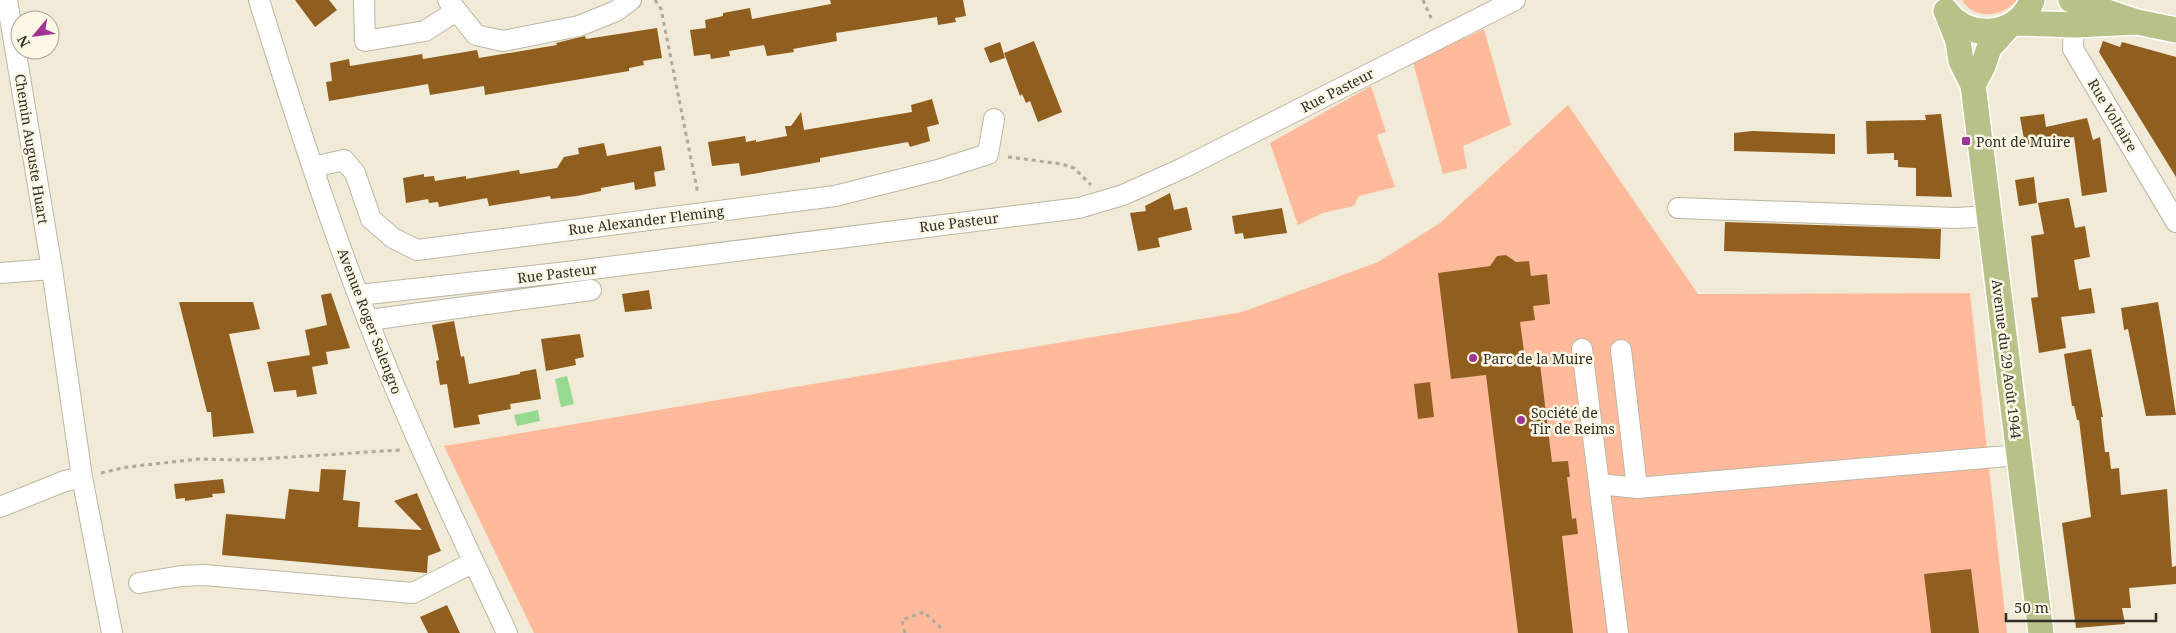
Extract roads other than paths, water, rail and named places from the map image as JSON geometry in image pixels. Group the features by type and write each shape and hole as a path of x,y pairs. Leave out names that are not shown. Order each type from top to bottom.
{"main road":[{"path":"1973,85 1983,66 1989,48 2030,8 2032,0"},
{"path":"1943,6 1956,22 1981,32 1994,32 2011,25 2073,9 2176,30"},
{"path":"1943,6 1958,41 1960,60 1973,85"},
{"name":"Avenue du 29 Août 1944","path":"1973,85 2041,633"}],"street":[{"name":"Chemin Auguste Huart","path":"7,0 52,269 82,477 112,633"},
{"name":"Avenue Roger Salengro","path":"259,0 300,132 359,296 422,448 507,633"},
{"path":"364,0 364,41 425,31 452,6 476,35 503,41 579,26 616,12 631,0"},
{"name":"Rue Pasteur","path":"359,296 1079,208 1123,195 1183,168 1515,0"},
{"name":"Rue Voltaire","path":"2073,9 2073,49 2176,222"},
{"name":"Rue Alexander Fleming","path":"313,167 344,160 355,173 372,219 393,238 417,250 835,196 938,170 988,154 994,119"},
{"path":"1678,208 1958,218 1989,216"},
{"path":"0,273 52,269"},
{"path":"550,274 552,296"},
{"name":"Rue Pasteur","path":"369,320 591,290"},
{"path":"1582,350 1618,633"},
{"path":"1621,350 1637,488"},
{"path":"1599,484 1637,488 2019,454"},
{"path":"0,507 65,481 82,477"},
{"path":"139,583 181,576 204,575 413,592 474,562"}],"place":[{"name":"Pont de Muire","path":"1966,141"},
{"name":"Parc de la Muire","path":"1473,358"},
{"name":"Société de Tir de Reims","path":"1521,420"}]}
